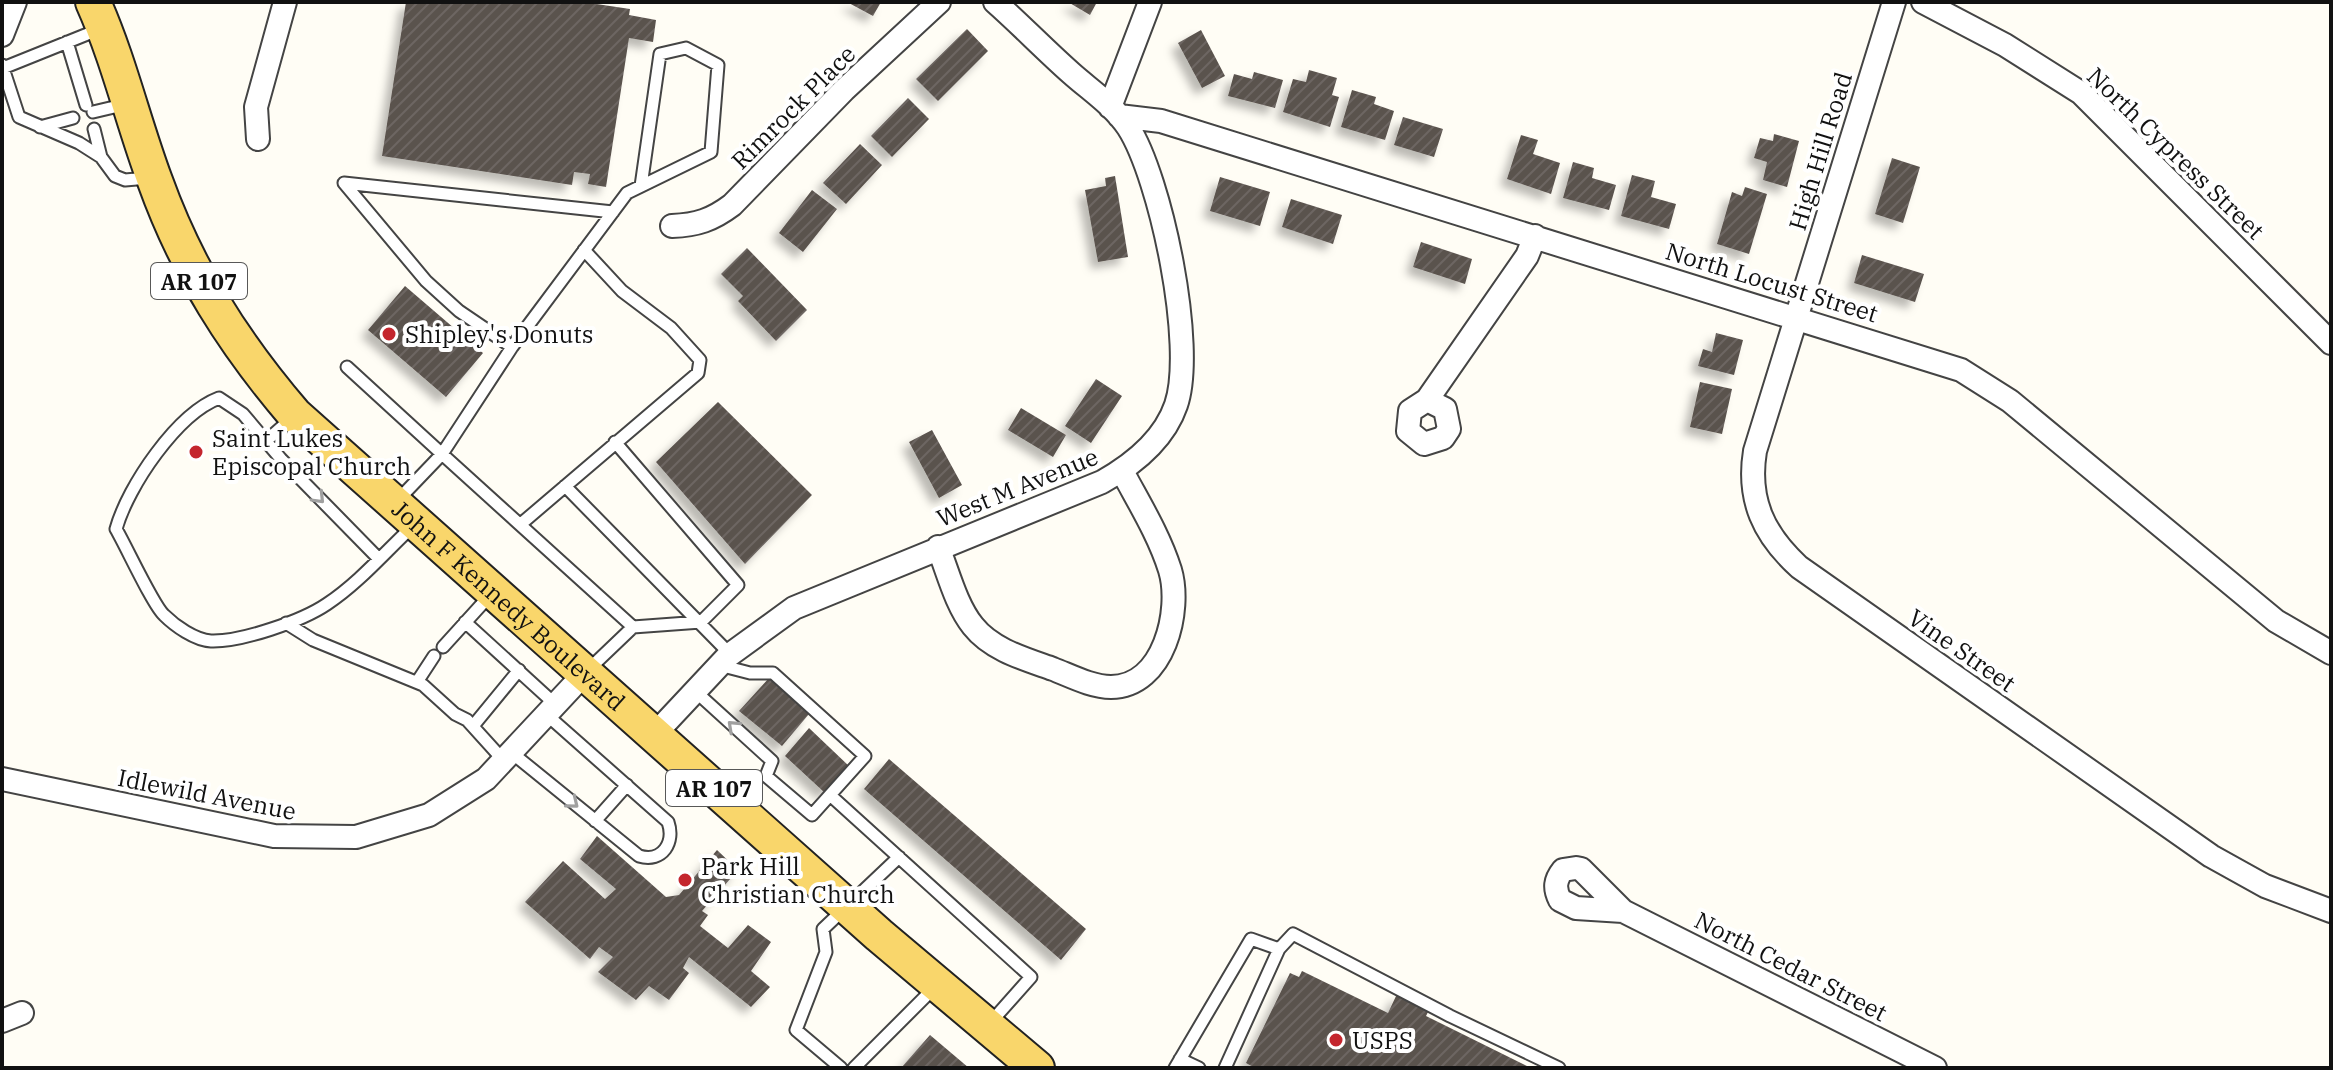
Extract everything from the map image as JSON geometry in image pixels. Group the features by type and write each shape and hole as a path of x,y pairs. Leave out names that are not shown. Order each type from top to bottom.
{"main road":[{"name":"John F Kennedy Boulevard","path":"99,14 153,177 183,251 243,352 295,415 848,907 988,1026 1022,1060"}],"street":[{"path":"258,139 256,107 285,2"},
{"name":"Rimrock Place","path":"672,226 695,225 715,217 732,205 844,90 939,2"},
{"path":"995,2 1114,112 1150,2"},
{"name":"High Hill Road","path":"1796,316 1894,2"},
{"name":"North Cypress Street","path":"1923,2 2005,45 2081,93 2331,343"},
{"path":"2,35 16,4"},
{"name":"North Locust Street","path":"1114,112 1161,121 1934,359 1979,380 2010,401 2226,583 2276,621 2331,653"},
{"name":"West M Avenue","path":"654,735 725,660 794,608 1122,471 1141,456 1163,431 1176,406 1184,374 1183,342 1158,199 1134,139 1114,112"},
{"path":"1427,400 1527,256 1535,236"},
{"name":"Vine Street","path":"1796,316 1752,466 1753,496 1775,546 1799,567 2211,856 2265,886 2331,911"},
{"path":"938,547 965,615 993,644 1086,682 1110,687 1129,683 1155,662 1166,642 1173,591 1170,572 1155,532 1122,471"},
{"name":"Idlewild Avenue","path":"2,779 274,836 342,839 378,833 429,815 466,793 508,757 585,673"},
{"name":"North Cedar Street","path":"1623,911 1935,1068"}],"lane":[{"path":"99,14 67,42 2,67 19,117 79,143 101,157 115,176 125,180 153,177"},
{"path":"67,42 90,108 130,103"},
{"path":"378,558 243,414 219,398 204,404 145,467 123,506 116,529 161,613 197,638 213,641 286,623 327,604 378,558 512,347 627,193 711,152 718,65 686,48 660,54 641,186"},
{"path":"39,128 73,118"},
{"path":"94,129 101,157"},
{"path":"512,347 459,311 426,281 344,183 613,212"},
{"path":"522,523 698,373 700,360 671,328 622,291 584,250"},
{"path":"347,367 633,627"},
{"path":"266,441 295,415"},
{"path":"585,673 633,627 701,622 738,585 615,442"},
{"path":"565,486 701,622 725,660 750,673 773,673 865,756 812,815 766,776 772,761 695,691"},
{"path":"417,682 439,651 492,592"},
{"path":"286,623 313,640 417,682 508,757 639,856 660,855 667,848 671,832 668,822 551,710 519,670 465,622"},
{"path":"473,726 519,670"},
{"path":"595,821 627,785"},
{"path":"830,795 1031,977 988,1026"},
{"path":"841,1068 796,1030 826,952 823,929 899,857"},
{"path":"1225,1068 1279,949 1293,934 1450,1016 1559,1068"},
{"path":"1199,1068 1177,1064 1251,939 1279,949"},
{"path":"854,1068 938,984"}],"building":[{"path":"406,2 583,2 630,9 629,15 656,20 653,42 629,38 606,187 588,184 590,174 574,172 572,185 382,156"},
{"path":"847,2 881,2 873,16"},
{"path":"1068,2 1097,2 1090,15"},
{"path":"967,29 988,51 938,101 916,79"},
{"path":"1201,30 1225,76 1202,88 1178,43"},
{"path":"1309,70 1337,78 1332,95 1339,97 1330,127 1283,112 1293,79 1306,82"},
{"path":"1254,72 1283,80 1275,108 1228,96 1234,74 1252,79"},
{"path":"1352,90 1376,97 1374,104 1394,111 1385,140 1341,127"},
{"path":"908,98 929,119 892,157 871,136"},
{"path":"1403,117 1443,129 1434,157 1394,145"},
{"path":"1774,134 1799,141 1787,187 1763,180 1767,162 1754,158 1760,138 1773,141"},
{"path":"1521,135 1538,140 1533,154 1560,163 1551,194 1507,179"},
{"path":"860,144 882,165 846,204 823,183"},
{"path":"1892,158 1920,167 1903,223 1875,214"},
{"path":"1573,162 1594,168 1592,178 1616,185 1609,210 1563,198"},
{"path":"1632,175 1655,181 1651,197 1676,204 1669,229 1621,216"},
{"path":"1115,176 1128,257 1098,262 1085,190 1106,186 1105,178"},
{"path":"1220,177 1270,192 1260,226 1210,211"},
{"path":"1745,187 1767,194 1749,254 1717,244 1732,192 1742,196"},
{"path":"812,190 837,209 803,252 779,233"},
{"path":"1291,199 1342,215 1333,244 1282,227"},
{"path":"1421,242 1472,259 1465,284 1413,267"},
{"path":"747,248 807,310 776,341 738,301 743,296 721,274"},
{"path":"1862,255 1924,274 1915,302 1854,283"},
{"path":"405,286 483,353 446,397 368,330"},
{"path":"1716,333 1743,340 1734,375 1698,366 1703,349 1712,352"},
{"path":"1096,379 1122,396 1091,443 1065,426"},
{"path":"1700,382 1732,389 1722,434 1690,427"},
{"path":"718,402 812,495 745,564 656,462"},
{"path":"1021,408 1066,435 1053,457 1008,430"},
{"path":"932,430 962,485 939,498 909,442"},
{"path":"769,678 809,714 782,746 739,711"},
{"path":"809,728 850,767 825,793 785,756"},
{"path":"889,759 1086,929 1061,960 864,789"},
{"path":"597,836 666,897 679,895 717,850 738,870 702,911 708,915 700,926 728,948 748,925 771,942 751,971 770,987 751,1007 689,957 683,968 689,973 669,1000 649,986 636,1000 598,972 613,957 599,947 590,959 525,902 563,861 605,899 616,889 580,859"},
{"name":"USPS","path":"1302,971 1388,1013 1397,994 1429,1010 1426,1016 1531,1068 1255,1068 1246,1063 1290,973 1299,977"},
{"path":"930,1035 969,1068 901,1068"}],"place":[{"name":"Shipley's Donuts","path":"389,334"},
{"name":"Saint Lukes Episcopal Church","path":"196,452"},
{"name":"Park Hill Christian Church","path":"685,880"},
{"name":"USPS","path":"1336,1040"}]}
